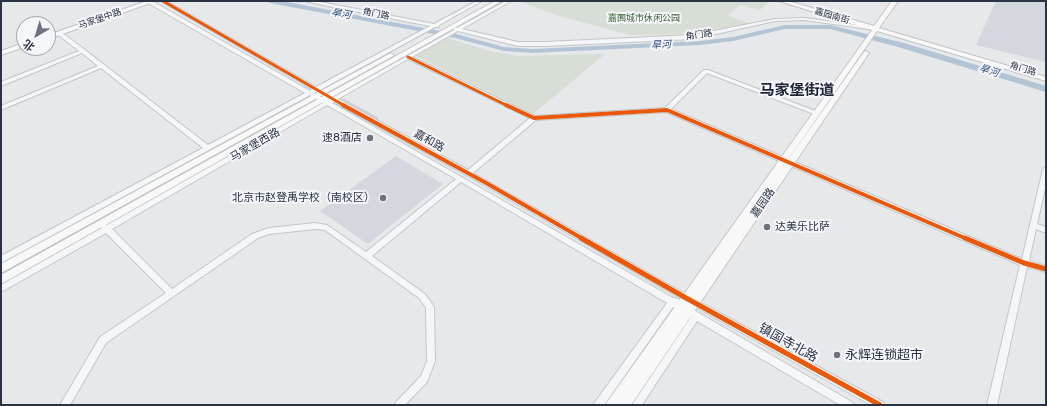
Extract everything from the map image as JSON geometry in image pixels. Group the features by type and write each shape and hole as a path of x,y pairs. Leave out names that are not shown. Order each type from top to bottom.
{"main road":[{"name":"马家堡西路","path":"1,269 322,97 446,28 490,1"},
{"name":"马家堡西路","path":"446,28 499,1"},
{"name":"嘉园南街","path":"782,1 879,30"},
{"name":"嘉园南街","path":"795,1 879,30"},
{"name":"嘉园路","path":"879,30 895,1"},
{"name":"嘉园路","path":"787,162 816,113 902,1"},
{"name":"马家堡中路","path":"56,34 151,2"},
{"name":"角门路","path":"879,30 1046,76"},
{"name":"角门路","path":"879,30 1046,79"},
{"name":"嘉园路","path":"610,405 686,306 869,43"},
{"path":"1,53 16,48"},
{"name":"马家堡西路","path":"1,280 105,226 322,97"},
{"name":"嘉园路","path":"624,405 686,306"}],"street":[{"name":"嘉和路","path":"163,1 461,179 686,306"},
{"name":"角门路","path":"308,1 446,28 518,44 693,37 775,20 804,19 879,30"},
{"name":"马家堡西路","path":"446,28 480,1"},
{"name":"马家堡西路","path":"322,97 446,28 510,1"},
{"name":"嘉和路","path":"151,2 322,97 469,173 686,306"},
{"path":"59,33 207,148"},
{"name":"马家堡西路","path":"1,260 207,148 408,57 430,37"},
{"path":"1,84 83,51"},
{"path":"408,57 534,118 667,110 1024,263 1046,269"},
{"path":"1,108 102,66"},
{"path":"667,110 706,71 816,113"},
{"path":"469,173 534,118"},
{"path":"992,405 1046,169"},
{"path":"366,256 461,179"},
{"path":"1033,225 1046,230"},
{"name":"马家堡西路","path":"1,289 105,226"},
{"path":"105,226 171,293"},
{"path":"65,405 103,340 255,236 269,230 314,226 327,228 422,296 430,307 431,361 424,379 399,405"},
{"path":"598,405 686,306"},
{"path":"637,405 686,306"},
{"name":"镇国寺北路","path":"686,306 849,405"},
{"name":"镇国寺北路","path":"686,306 880,405"}],"shaded area":[{"path":"996,1 1046,1 1046,62 976,45"},
{"name":"北京市赵登禹学校（南校区）","path":"396,156 443,184 368,244 320,211"}],"green space":[{"name":"嘉囿城市休闲公园","path":"519,1 769,1 760,10 740,5 728,16 749,23 691,34 631,35 559,16"},
{"path":"447,38 490,51 519,56 605,54 533,114 414,55"}],"building":[{"path":"343,98 379,118 377,119 341,99"}],"waterway":[{"name":"旱河","path":"270,1 456,36 504,49 532,51 700,43 733,39 785,27 830,27 901,45 1046,89"}],"cycle path":[{"path":"163,1 315,89 488,184 686,298 880,405"},
{"path":"408,57 534,118 667,110 1024,263 1046,269"}],"place":[{"name":"速8酒店","path":"370,138"},
{"name":"北京市赵登禹学校（南校区）","path":"383,198"},
{"name":"达美乐比萨","path":"767,227"},
{"name":"永辉连锁超市","path":"837,355"}],"district":[{"name":"马家堡街道","path":"797,91"}]}
